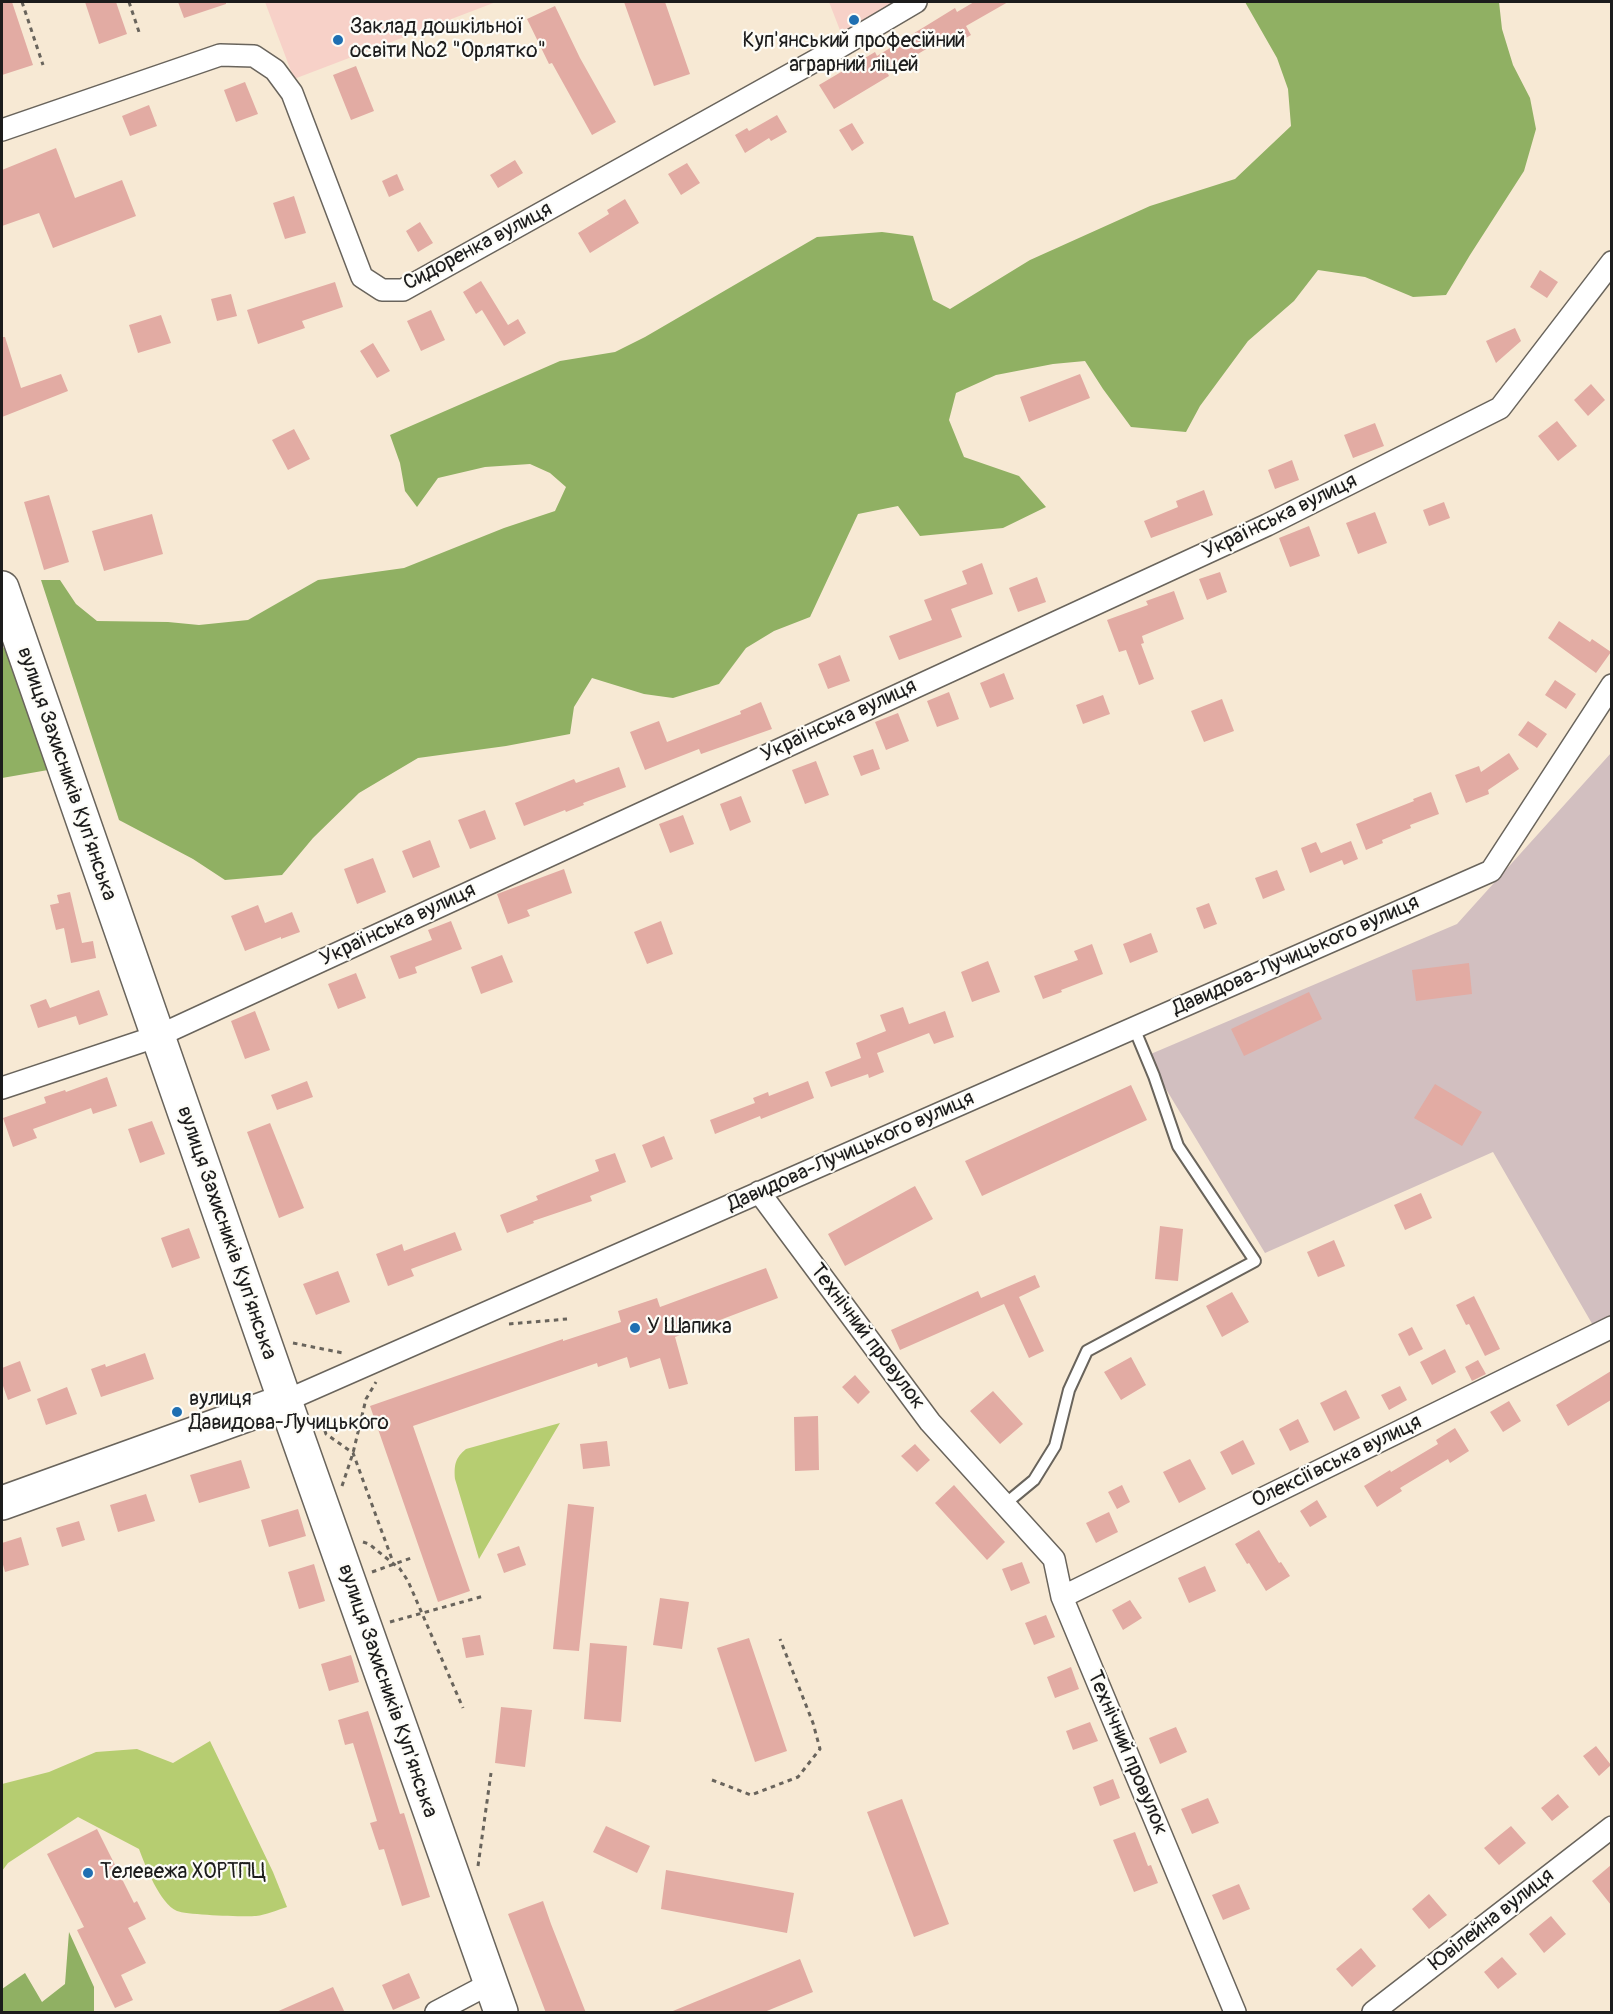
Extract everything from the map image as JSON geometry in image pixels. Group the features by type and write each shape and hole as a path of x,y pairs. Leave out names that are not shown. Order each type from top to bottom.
{"main road":[{"name":"вулиця Захисників Куп'янська","path":"2,588 158,1035 296,1396 496,1998"},
{"name":"Давидова-Лучицького вулиця","path":"2,1503 296,1396"}],"street":[{"name":"Сидоренка вулиця","path":"2,130 220,55 254,56 275,70 292,93 362,276 382,290 404,290 838,48 916,2"},
{"name":"Українська вулиця","path":"2,1088 158,1035 1256,530 1500,408 1611,262"},
{"name":"Давидова-Лучицького вулиця","path":"296,1396 1491,871 1611,685"},
{"name":"Технічний провулок","path":"759,1192 930,1422 1054,1559 1062,1597 1235,2013"},
{"name":"Олексіївська вулиця","path":"1062,1597 1611,1328"},
{"name":"Ювілейна вулиця","path":"1373,2013 1611,1827"},
{"path":"436,2013 496,1998"}],"lane":[{"path":"1005,1504 1034,1480 1055,1446 1069,1390 1088,1351 1255,1261 1178,1146 1154,1076 1134,1028"}],"path":[{"path":"22,2 43,65"},
{"path":"129,2 139,32"},
{"path":"500,1325 567,1319"},
{"path":"339,1495 353,1453 366,1399 377,1381"},
{"path":"296,1396 326,1434 353,1453 394,1564"},
{"path":"361,1542 369,1544 394,1564 408,1581 463,1708"},
{"path":"365,1574 414,1557"},
{"path":"382,1624 484,1596"},
{"path":"712,1780 751,1795 798,1777 820,1749 813,1723 780,1639"},
{"path":"478,1868 491,1773"}],"shaded area":[{"name":"Заклад дошкільної освіти №2 \"Орлятко\"","path":"265,2 496,2 294,79"},
{"name":"Куп'янський професійний аграрний ліцей","path":"829,2 902,2 843,38"},
{"path":"1611,753 1611,1326 1598,1334 1493,1152 1265,1253 1146,1056 1457,924"}],"green space":[{"path":"1245,2 1499,2 1502,29 1513,65 1530,98 1536,129 1524,171 1446,295 1413,297 1365,277 1318,270 1294,301 1248,341 1200,406 1186,432 1131,427 1085,361 1053,364 996,375 956,393 949,420 964,457 1019,476 1046,507 1003,528 920,536 898,506 858,514 810,617 774,631 746,648 719,684 673,698 644,694 592,678 574,707 570,734 506,746 418,758 359,793 313,838 282,875 225,880 193,859 119,820 41,580 60,580 76,604 97,621 199,625 248,620 318,580 404,568 504,528 555,511 566,487 550,473 530,464 485,467 438,478 417,507 405,491 400,463 390,435 560,361 615,352 645,337 817,237 882,232 913,236 933,300 950,309 1030,260 1150,206 1235,179 1291,126 1288,89 1277,58"},
{"path":"2,645 24,683 48,770 2,778"},
{"path":"560,1423 479,1559 455,1479 457,1459 466,1449"},
{"path":"210,1741 273,1872 287,1907 256,1916 203,1915 177,1911 159,1893 139,1849 78,1817 8,1863 2,1871 2,1784 49,1772 96,1752 137,1749 173,1763"},
{"path":"69,1932 94,1987 94,2012 2,2012 2,1989 25,1973 42,2002 65,1984"}],"building":[{"path":"2,2 12,2 33,65 2,75"},
{"path":"85,2 116,2 127,34 99,44"},
{"path":"178,2 226,2 226,4 184,18"},
{"path":"624,2 665,2 690,74 654,86"},
{"path":"974,2 1008,2 966,26 971,35 957,43 952,34 887,72 889,76 834,109 819,85 875,52 877,56 955,8 957,12"},
{"path":"555,6 580,58 616,122 592,135 552,63 549,64 527,19"},
{"path":"356,66 374,111 351,120 333,75"},
{"path":"245,82 258,114 236,122 224,90"},
{"path":"149,105 157,126 130,136 122,116"},
{"path":"777,115 787,132 771,141 769,138 745,153 735,135 747,128 749,131"},
{"path":"852,123 864,143 852,151 839,130"},
{"path":"56,148 75,198 122,180 136,216 53,248 39,213 2,226 2,170"},
{"path":"515,160 523,173 498,188 490,175"},
{"path":"687,163 700,183 681,195 668,174"},
{"path":"397,174 404,190 389,197 382,181"},
{"path":"294,196 306,233 285,239 273,203"},
{"path":"625,199 639,223 590,253 578,233 609,214 607,210"},
{"path":"420,222 433,243 418,252 406,231"},
{"path":"1540,270 1558,282 1547,298 1530,287"},
{"path":"481,281 508,325 518,319 526,333 504,346 482,310 476,314 463,292"},
{"path":"335,282 343,307 302,321 305,328 258,344 247,310"},
{"path":"231,294 237,316 217,321 211,299"},
{"path":"431,310 445,340 421,351 407,321"},
{"path":"161,315 171,343 138,353 129,325"},
{"path":"1515,328 1521,341 1496,363 1486,341"},
{"path":"2,337 5,337 21,388 61,374 68,391 2,417"},
{"path":"373,343 390,371 377,378 360,351"},
{"path":"1080,374 1090,398 1029,422 1020,397"},
{"path":"1591,384 1605,400 1588,416 1574,400"},
{"path":"1557,421 1577,446 1558,461 1538,436"},
{"path":"1375,423 1384,446 1353,458 1344,435"},
{"path":"294,429 310,459 288,470 272,440"},
{"path":"1292,460 1299,480 1275,489 1268,470"},
{"path":"1204,490 1213,515 1151,538 1144,521 1178,507 1176,501"},
{"path":"49,495 69,562 44,570 24,502"},
{"path":"1444,502 1450,518 1429,526 1423,510"},
{"path":"1375,512 1387,543 1358,554 1346,523"},
{"path":"152,514 163,554 104,571 92,531"},
{"path":"1309,526 1320,556 1290,567 1279,538"},
{"path":"982,563 993,594 951,609 962,637 899,660 889,636 932,620 924,600 967,584 962,571"},
{"path":"1220,572 1227,592 1207,600 1199,579"},
{"path":"1037,577 1046,602 1018,612 1009,588"},
{"path":"1174,591 1184,619 1142,636 1144,643 1141,644 1154,679 1139,685 1126,650 1119,652 1107,620 1148,605 1146,601"},
{"path":"1559,621 1590,642 1592,639 1611,652 1596,673 1548,638"},
{"path":"840,655 850,681 828,689 818,664"},
{"path":"1004,673 1014,699 990,708 980,683"},
{"path":"1555,680 1576,694 1566,709 1545,695"},
{"path":"949,692 959,719 937,727 927,701"},
{"path":"1103,695 1110,714 1083,724 1076,705"},
{"path":"1222,699 1234,731 1204,742 1191,711"},
{"path":"761,702 772,729 701,754 699,749 645,770 630,732 659,721 667,742 741,714 740,711"},
{"path":"898,713 909,741 886,750 875,722"},
{"path":"1528,721 1547,734 1537,748 1518,735"},
{"path":"873,749 880,769 861,776 853,756"},
{"path":"1509,753 1519,769 1488,790 1489,794 1466,803 1455,775 1479,766 1481,772"},
{"path":"816,761 829,795 805,804 792,770"},
{"path":"619,767 626,787 566,812 565,810 524,826 515,803 574,779 576,783"},
{"path":"1431,792 1439,814 1410,825 1411,828 1382,840 1383,843 1366,850 1356,824"},
{"path":"741,796 751,822 730,831 720,804"},
{"path":"485,810 496,839 470,849 458,820"},
{"path":"683,815 694,844 670,853 659,824"},
{"path":"430,840 440,867 413,878 402,851"},
{"path":"1351,841 1358,859 1344,865 1342,860 1310,873 1301,848 1316,842 1321,853"},
{"path":"373,858 386,892 357,904 344,869"},
{"path":"564,869 572,893 527,910 530,916 508,924 497,894"},
{"path":"1277,870 1285,890 1263,899 1255,878"},
{"path":"70,892 82,943 93,941 96,958 71,963 64,928 56,930 50,905 59,903 57,895"},
{"path":"1209,903 1217,924 1204,929 1196,908"},
{"path":"258,905 265,923 292,912 300,932 245,951 231,916"},
{"path":"451,921 462,949 415,967 417,973 399,979 390,956 432,940 428,930"},
{"path":"661,921 673,954 647,964 634,932"},
{"path":"1151,933 1158,952 1130,963 1123,944"},
{"path":"1092,944 1103,974 1043,999 1034,976 1078,960 1074,951"},
{"path":"502,955 513,982 481,994 471,967"},
{"path":"988,961 1000,992 972,1002 961,972"},
{"path":"1469,963 1472,994 1416,1001 1412,970"},
{"path":"356,973 366,998 338,1009 328,984"},
{"path":"99,990 108,1015 79,1025 76,1016 38,1028 30,1005 46,999 50,1008"},
{"path":"1309,992 1322,1019 1244,1056 1231,1029"},
{"path":"903,1007 909,1024 945,1011 954,1037 934,1044 929,1033 877,1053 884,1072 869,1078 868,1074 831,1087 825,1072 861,1058 856,1043 886,1031 880,1015"},
{"path":"255,1011 270,1050 245,1059 231,1021"},
{"path":"107,1077 117,1106 93,1114 91,1108 33,1129 37,1138 13,1147 3,1118 46,1103 44,1097 65,1090 66,1092"},
{"path":"307,1081 313,1097 277,1110 271,1095"},
{"path":"808,1081 814,1098 715,1134 710,1120 755,1103 753,1098 768,1092 769,1096"},
{"path":"1435,1084 1482,1112 1462,1146 1414,1118"},
{"path":"1131,1085 1147,1120 982,1196 965,1161"},
{"path":"152,1121 165,1154 140,1163 128,1129"},
{"path":"270,1123 304,1208 279,1218 247,1132"},
{"path":"664,1136 673,1159 651,1168 642,1145"},
{"path":"615,1153 626,1182 590,1196 592,1201 533,1221 534,1223 507,1233 500,1215 538,1200 536,1196 599,1171 595,1160"},
{"path":"915,1186 933,1219 845,1266 828,1234"},
{"path":"1421,1193 1432,1218 1405,1230 1394,1205"},
{"path":"1160,1226 1183,1229 1178,1281 1155,1279"},
{"path":"189,1228 200,1258 172,1268 161,1238"},
{"path":"455,1232 462,1250 411,1269 414,1276 388,1286 376,1254 402,1244 404,1251"},
{"path":"1334,1240 1345,1266 1318,1277 1307,1252"},
{"path":"766,1268 778,1298 675,1337 688,1384 669,1389 660,1358 630,1368 627,1357 598,1367 597,1363 413,1426 470,1591 438,1602 370,1406 563,1339 563,1341 621,1322 618,1311 657,1298 660,1307"},
{"path":"338,1271 350,1302 316,1315 303,1284"},
{"path":"1035,1275 1040,1287 1019,1297 1044,1351 1029,1358 1004,1304 900,1350 891,1330 978,1291 981,1298"},
{"path":"1232,1292 1249,1322 1222,1337 1206,1306"},
{"path":"1474,1296 1500,1349 1485,1356 1469,1324 1466,1325 1456,1305"},
{"path":"1412,1327 1423,1349 1409,1356 1398,1334"},
{"path":"1445,1349 1456,1372 1432,1385 1420,1362"},
{"path":"145,1353 154,1379 101,1397 91,1369 105,1364 106,1367"},
{"path":"1131,1357 1146,1385 1121,1400 1104,1372"},
{"path":"1478,1360 1486,1374 1472,1381 1465,1367"},
{"path":"20,1361 31,1391 8,1400 2,1383 2,1368"},
{"path":"1611,1371 1611,1400 1568,1426 1556,1405"},
{"path":"855,1375 870,1392 858,1404 842,1387"},
{"path":"1400,1386 1407,1400 1389,1410 1381,1395"},
{"path":"67,1387 77,1414 46,1425 37,1399"},
{"path":"1346,1390 1360,1418 1334,1431 1320,1403"},
{"path":"993,1391 1023,1424 1000,1444 970,1411"},
{"path":"1509,1401 1521,1421 1503,1432 1490,1412"},
{"path":"818,1416 819,1470 795,1471 794,1417"},
{"path":"1298,1419 1309,1442 1290,1451 1279,1429"},
{"path":"1455,1428 1469,1451 1450,1463 1448,1459 1400,1488 1402,1491 1377,1507 1364,1486 1438,1444 1436,1440"},
{"path":"1243,1440 1255,1464 1232,1475 1220,1452"},
{"path":"607,1441 610,1466 583,1469 580,1444"},
{"path":"915,1444 930,1460 917,1472 901,1456"},
{"path":"1190,1459 1206,1489 1179,1503 1163,1472"},
{"path":"241,1460 250,1488 199,1503 190,1475"},
{"path":"954,1485 1005,1542 987,1560 935,1503"},
{"path":"1122,1485 1130,1502 1117,1509 1108,1492"},
{"path":"146,1494 155,1521 118,1532 110,1505"},
{"path":"1317,1500 1327,1517 1310,1527 1300,1511"},
{"path":"568,1504 594,1507 579,1651 553,1649"},
{"path":"298,1509 306,1536 269,1547 261,1520"},
{"path":"1109,1512 1118,1532 1096,1543 1086,1523"},
{"path":"79,1521 85,1540 62,1547 56,1528"},
{"path":"1259,1530 1279,1563 1281,1562 1290,1576 1266,1591 1235,1544"},
{"path":"21,1537 29,1565 5,1572 2,1561 2,1543"},
{"path":"519,1546 526,1565 504,1573 497,1554"},
{"path":"1022,1562 1030,1583 1011,1591 1002,1569"},
{"path":"314,1564 325,1601 299,1609 288,1572"},
{"path":"1205,1566 1216,1591 1189,1603 1178,1578"},
{"path":"660,1598 689,1602 682,1649 653,1645"},
{"path":"1130,1600 1142,1618 1123,1630 1112,1610"},
{"path":"1046,1615 1055,1637 1034,1645 1025,1623"},
{"path":"480,1635 484,1655 466,1658 462,1638"},
{"path":"749,1638 787,1751 755,1762 717,1648"},
{"path":"590,1643 627,1646 621,1722 584,1719"},
{"path":"351,1655 359,1682 329,1691 321,1664"},
{"path":"1071,1667 1079,1689 1055,1698 1047,1677"},
{"path":"501,1707 532,1710 525,1767 495,1763"},
{"path":"368,1711 400,1814 404,1813 430,1897 402,1906 384,1849 379,1850 370,1823 377,1821 353,1743 345,1745 338,1720"},
{"path":"1090,1722 1098,1741 1073,1750 1066,1731"},
{"path":"1176,1727 1187,1752 1160,1764 1149,1738"},
{"path":"1596,1746 1611,1765 1599,1776 1583,1756"},
{"path":"1113,1779 1120,1798 1100,1806 1093,1787"},
{"path":"1558,1794 1569,1807 1552,1821 1541,1808"},
{"path":"1208,1798 1219,1823 1192,1834 1181,1809"},
{"path":"902,1799 949,1924 914,1937 867,1812"},
{"path":"606,1826 650,1846 637,1873 593,1852"},
{"path":"1511,1826 1526,1843 1499,1865 1484,1848"},
{"path":"97,1829 134,1903 137,1901 146,1919 128,1928 146,1963 121,1975 133,2000 115,2008 77,1930 84,1927 47,1854"},
{"path":"1135,1832 1148,1866 1151,1865 1158,1883 1134,1892 1113,1840"},
{"path":"1611,1865 1611,1905 1592,1881"},
{"path":"666,1870 794,1893 787,1933 661,1909"},
{"path":"1239,1884 1250,1909 1223,1920 1212,1895"},
{"path":"1429,1894 1447,1915 1429,1929 1412,1909"},
{"path":"543,1901 586,2013 546,2013 508,1914"},
{"path":"1551,1916 1566,1934 1544,1953 1529,1934"},
{"path":"1361,1948 1376,1966 1352,1987 1336,1969"},
{"path":"1502,1957 1517,1974 1498,1989 1484,1972"},
{"path":"800,1959 813,1992 762,2013 668,2013"},
{"path":"409,1973 420,1998 393,2010 382,1985"},
{"path":"333,1987 345,2013 274,2013"}],"place":[{"name":"Куп'янський професійний аграрний ліцей","path":"854,20"},
{"name":"Заклад дошкільної освіти №2 \"Орлятко\"","path":"338,40"},
{"name":"У Шапика","path":"635,1328"},
{"name":"вулиця Давидова-Лучицького","path":"177,1412"},
{"name":"Телевежа ХОРТПЦ","path":"88,1873"}]}
